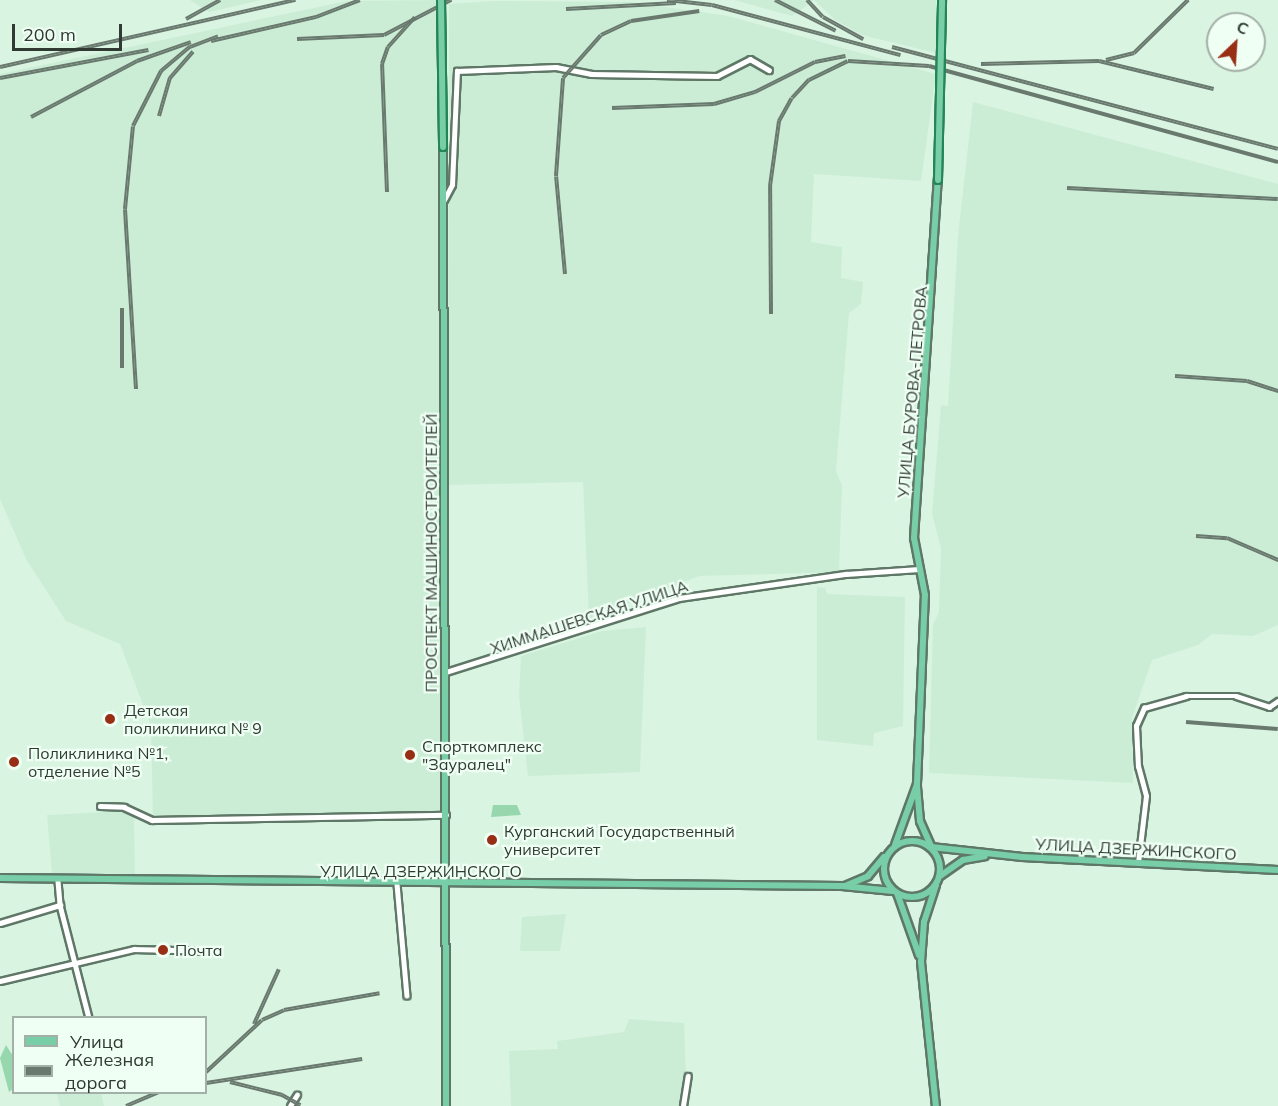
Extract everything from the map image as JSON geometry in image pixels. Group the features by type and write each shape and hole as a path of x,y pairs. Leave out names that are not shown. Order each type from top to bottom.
{"main road":[{"name":"ПРОСПЕКТ МАШИНОСТРОИТЕЛЕЙ","path":"441,0 444,200 446,1106"},
{"name":"УЛИЦА БУРОВА-ПЕТРОВА","path":"931,847 920,821 917,784 925,595 915,523 938,180 942,0"},
{"name":"УЛИЦА БУРОВА-ПЕТРОВА","path":"896,845 917,784"},
{"path":"921,962 895,892 884,872 889,853 896,845 915,840 931,847 938,857 940,876 924,922 921,962 936,1106"},
{"name":"УЛИЦА ДЗЕРЖИНСКОГО","path":"931,847 992,854 1278,870"},
{"name":"УЛИЦА ДЗЕРЖИНСКОГО","path":"842,886 868,876 889,853"},
{"name":"УЛИЦА ДЗЕРЖИНСКОГО","path":"940,876 963,860 992,854"},
{"name":"УЛИЦА ДЗЕРЖИНСКОГО","path":"0,878 58,881 447,885 842,886 895,892"},
{"path":"895,892 917,897 936,885"}],"street":[{"path":"444,200 452,185 457,71 556,67 591,74 717,76 750,59 769,70"},
{"name":"ХИММАШЕВСКАЯ УЛИЦА","path":"446,672 679,598 846,574 920,569"},
{"path":"1138,862 1146,796 1138,767 1136,726 1144,708 1186,696 1236,696 1269,707 1278,701"},
{"path":"99,806 124,807 152,820 446,815"},
{"path":"58,881 60,905 89,1016"},
{"path":"397,884 407,996"},
{"path":"0,923 60,905"},
{"path":"0,981 134,949 217,951"},
{"path":"683,1106 688,1076"},
{"path":"290,1106 297,1095"}],"shaded area":[{"path":"190,0 261,0 209,12"},
{"path":"436,0 445,813 153,818 151,726 120,644 66,621 26,559 0,499 0,74 347,1"},
{"path":"734,0 814,0 792,16"},
{"path":"814,0 936,0 936,53 862,35 835,20"},
{"path":"493,1 631,2 728,16 936,74 921,181 814,174 811,242 842,247 841,278 863,282 861,304 849,313 836,471 842,485 839,572 699,576 589,619 583,482 448,485 449,4"},
{"path":"973,102 1278,184 1278,625 1253,636 1212,634 1198,645 1152,660 1132,718 1133,783 929,773 933,625 939,612 941,548 932,514 941,405 948,406 958,236"},
{"path":"817,587 825,588 827,594 905,597 903,726 874,733 873,746 817,740"},
{"path":"646,627 640,772 528,776 519,696 521,656 602,631"},
{"path":"125,811 134,817 135,874 52,873 47,815"},
{"path":"566,914 560,951 520,951 522,917"},
{"path":"629,1019 684,1023 686,1080 682,1106 511,1106 509,1051 558,1049 557,1041 624,1032"},
{"path":"57,1094 101,1094 104,1106 60,1106"}],"green space":[{"path":"493,805 517,805 521,815 491,817"},
{"path":"6,1045 12,1054 12,1090 9,1092 0,1058"}],"railway":[{"path":"186,19 220,0"},
{"path":"0,67 296,0"},
{"path":"211,41 316,17 360,0"},
{"path":"297,39 384,35 451,0"},
{"path":"667,0 712,5 900,55"},
{"path":"775,0 836,31"},
{"path":"807,0 823,17 863,39"},
{"path":"1106,60 1134,53 1188,0"},
{"path":"566,9 676,3"},
{"path":"565,274 556,176 563,78 601,35 631,21 699,11"},
{"path":"387,192 382,64 388,47 415,17"},
{"path":"136,389 125,209 133,126 161,71 190,47 218,36"},
{"path":"31,117 137,61 191,42"},
{"path":"892,47 1278,149"},
{"path":"0,78 148,50"},
{"path":"159,116 170,78 193,52"},
{"path":"612,108 714,104 755,92 815,62 845,56"},
{"path":"771,314 770,186 779,121 792,98 809,80 848,61 929,66 1278,162"},
{"path":"981,64 1099,61 1214,89"},
{"path":"1067,188 1278,199"},
{"path":"122,308 122,368"},
{"path":"1175,376 1247,381 1278,391"},
{"path":"1196,536 1227,538 1278,560"},
{"path":"1186,722 1278,729"},
{"path":"254,1024 279,969"},
{"path":"207,1071 262,1020 284,1010 380,993"},
{"path":"207,1083 362,1059"},
{"path":"230,1082 282,1095 300,1105"},
{"path":"126,1106 154,1094"}],"place":[{"name":"Детская поликлиника № 9","path":"110,719"},
{"name":"Спорткомплекс \"Зауралец\"","path":"410,755"},
{"name":"Поликлиника №1, отделение №5","path":"14,762"},
{"name":"Курганский Государственный университет","path":"492,840"},
{"name":"Почта","path":"163,950"}]}
